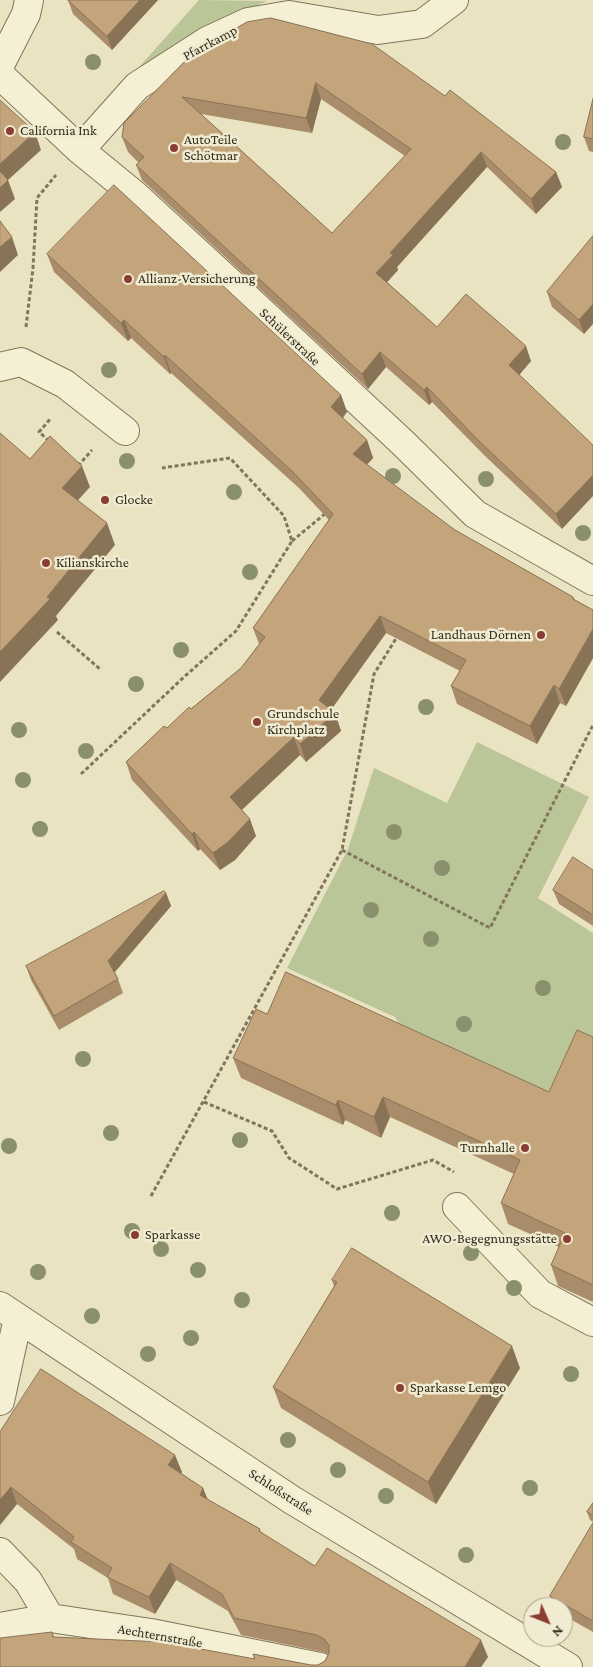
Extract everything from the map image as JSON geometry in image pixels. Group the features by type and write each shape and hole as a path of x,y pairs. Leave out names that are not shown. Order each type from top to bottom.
{"street":[{"path":"0,65 26,14 29,0"},
{"name":"Pfarrkamp","path":"80,150 137,86 207,41 248,22 289,15 378,30 422,24 454,0"},
{"name":"Schülerstraße","path":"0,75 80,150 135,195 262,310 402,442 475,514 593,581"},
{"path":"11,365 66,384 125,431"},
{"path":"457,1207 540,1294 593,1322"},
{"path":"0,1401 9,1312"},
{"name":"Schloßstraße","path":"9,1312 292,1500 568,1667"},
{"path":"0,1552 28,1580 50,1618"},
{"name":"Aechternstraße","path":"0,1627 50,1618 151,1633 320,1667"}],"path":[{"path":"11,365 34,268 37,198 54,179"},
{"path":"52,444 39,432 54,415"},
{"path":"87,443 93,449"},
{"path":"76,468 88,454"},
{"path":"162,468 230,458 284,516 292,541"},
{"path":"72,459 79,464"},
{"path":"81,774 236,631 292,541 327,512"},
{"path":"57,632 100,669"},
{"path":"151,1196 342,850 374,674 400,632"},
{"path":"342,850 490,928 593,725"},
{"path":"204,1102 272,1131 290,1158 337,1189 433,1160 458,1174 457,1207"}],"green space":[{"path":"199,0 267,1 199,32 143,70 140,66"},
{"path":"477,742 589,797 538,898 593,933 593,1054 556,1113 415,1049 395,1017 287,968 348,849 374,768 447,803"}],"building":[{"path":"68,0 140,0 107,36"},
{"path":"271,18 372,44 445,96 450,90 556,172 531,199 481,152 390,253 393,255 376,273 437,327 466,294 526,346 509,365 593,445 593,475 556,514 478,440 427,387 424,390 380,352 362,374 136,165 144,157 122,137 124,123 194,52 247,22","holes":["316,83 411,149 332,233 182,97 306,118"]},
{"path":"593,99 593,139 584,137"},
{"path":"0,100 35,132 0,164"},
{"path":"0,171 8,180 0,188"},
{"path":"114,185 341,395 331,407 367,440 353,454 455,530 593,610 593,629 559,689 554,685 530,726 451,686 466,660 380,616 319,700 335,713 300,744 294,737 230,797 250,819 228,842 213,853 194,832 192,834 126,762 164,726 167,728 189,707 191,709 241,668 265,637 253,628 333,514 292,471 165,355 164,357 124,320 121,323 47,254"},
{"path":"0,221 12,237 0,247"},
{"path":"593,236 593,304 579,320 547,292"},
{"name":"Kilianskirche","path":"0,433 30,459 50,436 82,466 62,488 107,523 47,597 50,599 0,652"},
{"path":"573,857 593,870 593,915 553,890"},
{"path":"164,891 166,893 108,961 118,979 54,1016 26,966"},
{"path":"286,972 549,1092 577,1030 593,1037 593,1285 551,1265 565,1233 501,1203 520,1160 383,1097 374,1117 338,1100 336,1105 233,1058 256,1009 267,1014"},
{"name":"Sparkasse Lemgo","path":"352,1248 512,1346 428,1482 273,1387 337,1282 332,1280"},
{"path":"41,1369 175,1455 168,1465 203,1488 200,1495 260,1529 259,1531 315,1566 327,1548 481,1640 465,1667 0,1667 0,1638 52,1632 53,1637 163,1642 255,1659 253,1654 311,1665 318,1665 325,1661 329,1653 329,1645 317,1635 234,1618 222,1594 170,1563 149,1597 107,1577 112,1568 71,1542 74,1537 11,1487 0,1500 0,1432"},
{"path":"593,1503 593,1515 587,1512"},
{"path":"593,1523 593,1621 573,1609 573,1597 550,1596"}],"place":[{"name":"California Ink","path":"10,131"},
{"name":"AutoTeile Schötmar","path":"174,148"},
{"name":"Allianz-Versicherung","path":"128,279"},
{"name":"Glocke","path":"105,500"},
{"name":"Kilianskirche","path":"46,563"},
{"name":"Landhaus Dörnen","path":"541,635"},
{"name":"Grundschule Kirchplatz","path":"257,722"},
{"name":"Turnhalle","path":"525,1148"},
{"name":"Sparkasse","path":"135,1235"},
{"name":"AWO-Begegnungsstätte","path":"567,1239"},
{"name":"Sparkasse Lemgo","path":"400,1388"}]}
